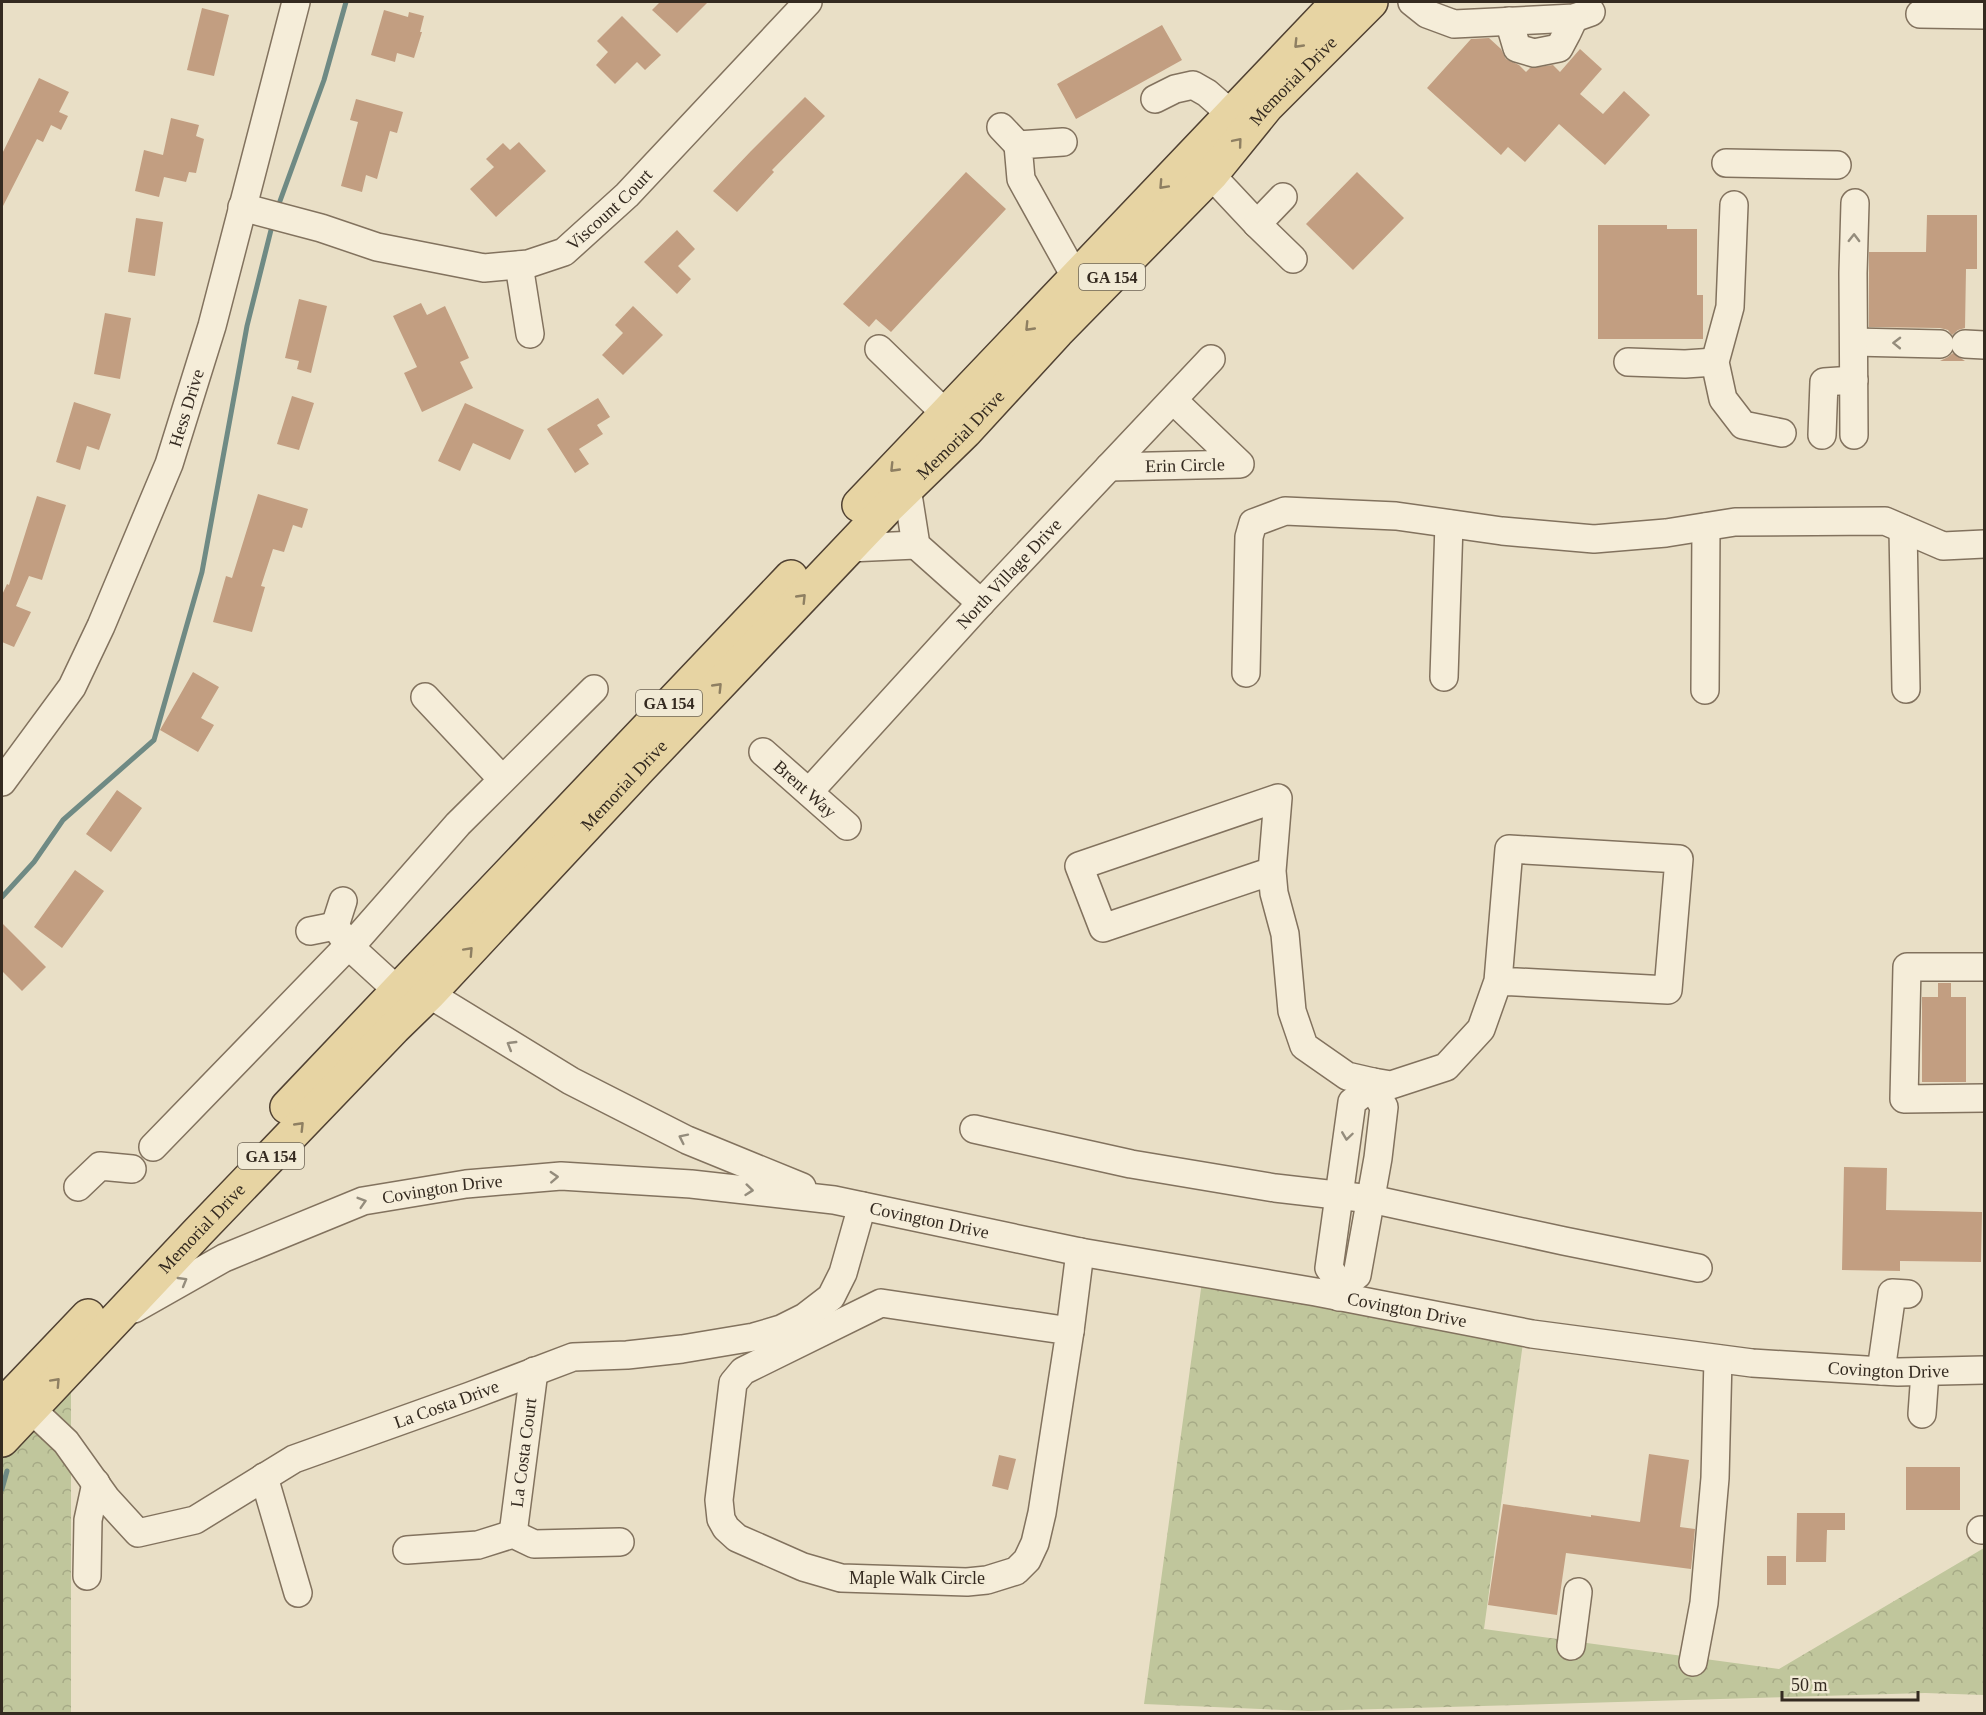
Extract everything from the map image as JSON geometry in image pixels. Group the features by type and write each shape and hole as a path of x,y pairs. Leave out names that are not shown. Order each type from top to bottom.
{"main road":[{"name":"Memorial Drive","path":"2,1440 16,1408 397,990 1338,2"},
{"name":"Memorial Drive","path":"16,1408 114,1320 429,994 849,548 965,432 1057,332 1211,175 1267,106 1371,2"}],"street":[{"name":"Hess Drive","path":"2,782 72,687 101,626 169,464 212,326 296,2"},
{"name":"Viscount Court","path":"242,207 321,228 377,247 484,268 528,264 564,252 627,195 808,2"},
{"path":"1412,2 1426,14 1454,24 1509,21 1517,48 1534,53 1559,48 1582,15"},
{"path":"1920,14 1984,15"},
{"path":"1155,99 1175,89 1193,85 1207,93 1231,114"},
{"path":"1063,142 1010,136 1021,179 1076,278"},
{"path":"1726,163 1837,165"},
{"path":"1211,175 1293,259"},
{"path":"1257,224 1283,197"},
{"path":"1854,435 1855,203"},
{"path":"1734,206 1730,307 1715,362 1723,399 1743,425 1782,433"},
{"path":"519,265 530,334"},
{"path":"1854,342 1963,344"},
{"path":"879,348 946,414"},
{"name":"North Village Drive","path":"809,792 981,603 1211,358"},
{"path":"1628,362 1685,364 1715,362"},
{"path":"1822,435 1813,381 1854,380"},
{"name":"Erin Circle","path":"1109,467 1240,464 1173,400"},
{"path":"907,488 916,545 981,603"},
{"path":"1246,673 1249,537 1253,523 1285,511 1396,516 1502,531 1594,539 1666,533 1735,522 1885,521 1943,546 1984,544"},
{"path":"1444,677 1449,524"},
{"path":"1705,690 1706,527"},
{"path":"1903,529 1906,689"},
{"path":"849,548 916,545"},
{"path":"153,1147 338,930 458,824 594,689"},
{"path":"425,697 502,779"},
{"name":"Brent Way","path":"763,752 847,825"},
{"path":"1272,871 1103,928 1079,866 1278,798 1272,871 1274,893 1284,934 1292,1011 1304,1046 1347,1076 1372,1085 1391,1085 1446,1067 1481,1029 1498,981 1509,849 1679,860 1668,990 1498,981"},
{"path":"338,930 397,990"},
{"path":"1984,966 1907,967 1904,1100 1984,1098"},
{"name":"Covington Drive","path":"397,990 429,994 571,1081 687,1140 834,1200"},
{"path":"1372,1085 1384,1107 1371,1199 1357,1275 1341,1292 1329,1268 1352,1102 1372,1085"},
{"path":"974,1129 1131,1164 1275,1188 1371,1199 1698,1268"},
{"path":"78,1187 100,1166 132,1169"},
{"name":"Covington Drive","path":"114,1320 224,1258 363,1201 466,1184 561,1176 691,1184 834,1200 1080,1252 1248,1280 1341,1292 1532,1334 1752,1363 1881,1371 1984,1370"},
{"name":"La Costa Drive","path":"16,1408 66,1442 106,1498 138,1533 195,1520 294,1459 573,1357 627,1355 682,1349 754,1337 789,1325 805,1317 831,1297 843,1272 862,1206"},
{"path":"1332,1245 1362,1250"},
{"name":"Maple Walk Circle","path":"1070,1331 881,1304 743,1371 733,1383 719,1500 721,1519 726,1528 737,1538 803,1567 841,1578 967,1582 987,1580 1016,1571 1027,1560 1035,1543 1042,1513 1070,1331 1080,1252"},
{"path":"1881,1371 1892,1293 1908,1294"},
{"path":"1693,1662 1704,1603 1715,1478 1718,1359"},
{"name":"La Costa Court","path":"513,1534 534,1371"},
{"path":"1922,1414 1925,1372"},
{"path":"264,1477 298,1593"},
{"path":"87,1576 88,1520 96,1483"},
{"path":"407,1550 478,1545 513,1534 534,1544 620,1542"},
{"path":"1571,1646 1578,1592"}],"green space":[{"path":"1204,1267 1525,1328 1484,1629 1779,1669 1984,1548 1984,1695 1925,1693 1308,1711 1144,1704"},
{"path":"71,1355 71,1713 2,1713 2,1428"}],"building":[{"path":"660,2 708,2 677,33 652,10"},
{"path":"202,8 229,15 214,76 187,70"},
{"path":"384,10 408,17 409,12 424,16 414,58 397,53 395,62 371,55"},
{"path":"622,16 661,55 645,70 637,62 615,84 596,65 608,52 597,41"},
{"path":"1162,25 1182,60 1076,119 1057,84"},
{"path":"1489,38 1501,49 1506,59 1519,65 1526,72 1530,68 1553,65 1560,72 1580,49 1602,69 1580,94 1603,114 1624,91 1650,115 1605,165 1559,124 1525,162 1508,147 1501,155 1427,88 1471,39"},
{"path":"39,78 69,92 59,112 68,116 61,130 51,125 43,142 37,139 2,208 2,154"},
{"path":"805,97 825,116 772,170 774,172 737,212 713,191"},
{"path":"356,99 403,112 397,133 390,131 377,179 366,175 362,192 341,186 358,122 350,120"},
{"path":"171,118 199,125 196,136 204,139 196,173 189,172 186,182 164,177 159,197 135,191 144,150 163,155"},
{"path":"519,142 546,171 496,217 470,189 494,167 486,159 503,143 510,150"},
{"path":"966,172 1006,209 891,332 876,319 869,327 843,304"},
{"path":"1357,172 1404,218 1353,270 1306,224"},
{"path":"1927,215 1977,215 1977,269 1966,269 1965,328 1952,335 1948,330 1940,328 1869,327 1869,252 1926,252"},
{"path":"136,218 163,222 155,276 128,272"},
{"path":"1598,225 1667,225 1667,229 1697,229 1697,295 1703,295 1703,339 1598,339"},
{"path":"677,230 695,249 678,266 691,279 677,294 644,262"},
{"path":"299,299 327,306 311,373 297,369 299,361 285,358"},
{"path":"421,303 427,315 445,306 469,358 460,362 473,388 422,412 404,373 417,367 393,316"},
{"path":"633,306 663,335 623,375 602,355 623,333 615,325"},
{"path":"105,313 131,318 120,379 94,374"},
{"path":"1953,353 1965,361 1940,361 1948,357"},
{"path":"292,396 314,403 299,450 277,444"},
{"path":"598,398 610,417 597,425 603,434 579,449 589,464 575,473 547,429"},
{"path":"74,402 111,414 99,450 87,446 80,470 56,462"},
{"path":"465,403 524,430 510,460 473,443 460,471 438,461"},
{"path":"258,494 308,509 302,528 293,525 284,552 273,549 261,586 265,587 252,632 213,622 226,576 232,578"},
{"path":"37,496 66,505 42,580 29,576 16,606 31,612 14,647 2,642 2,595 7,584 9,585"},
{"path":"193,672 219,687 201,718 214,725 198,752 160,730"},
{"path":"117,790 142,808 111,852 86,834"},
{"path":"75,870 104,891 62,948 34,927"},
{"path":"2,923 46,967 22,991 2,971"},
{"path":"1938,983 1951,983 1951,997 1966,997 1966,1082 1922,1082 1922,997 1938,997"},
{"path":"1844,1167 1887,1168 1886,1210 1982,1212 1981,1262 1900,1261 1900,1271 1842,1270"},
{"path":"1649,1454 1689,1460 1680,1527 1695,1529 1691,1569 1566,1553 1557,1615 1488,1605 1503,1504 1640,1522"},
{"path":"999,1455 1016,1459 1008,1490 992,1486"},
{"path":"1906,1467 1960,1467 1960,1510 1906,1510"},
{"path":"1797,1513 1845,1513 1845,1530 1827,1530 1826,1562 1796,1562"},
{"path":"1767,1556 1786,1556 1786,1585 1767,1585"}],"waterway":[{"path":"280,201 324,80 346,2"},
{"path":"2,897 34,862 63,820 154,740 202,572 247,326 271,230"},
{"path":"2,1489 7,1471"}]}
